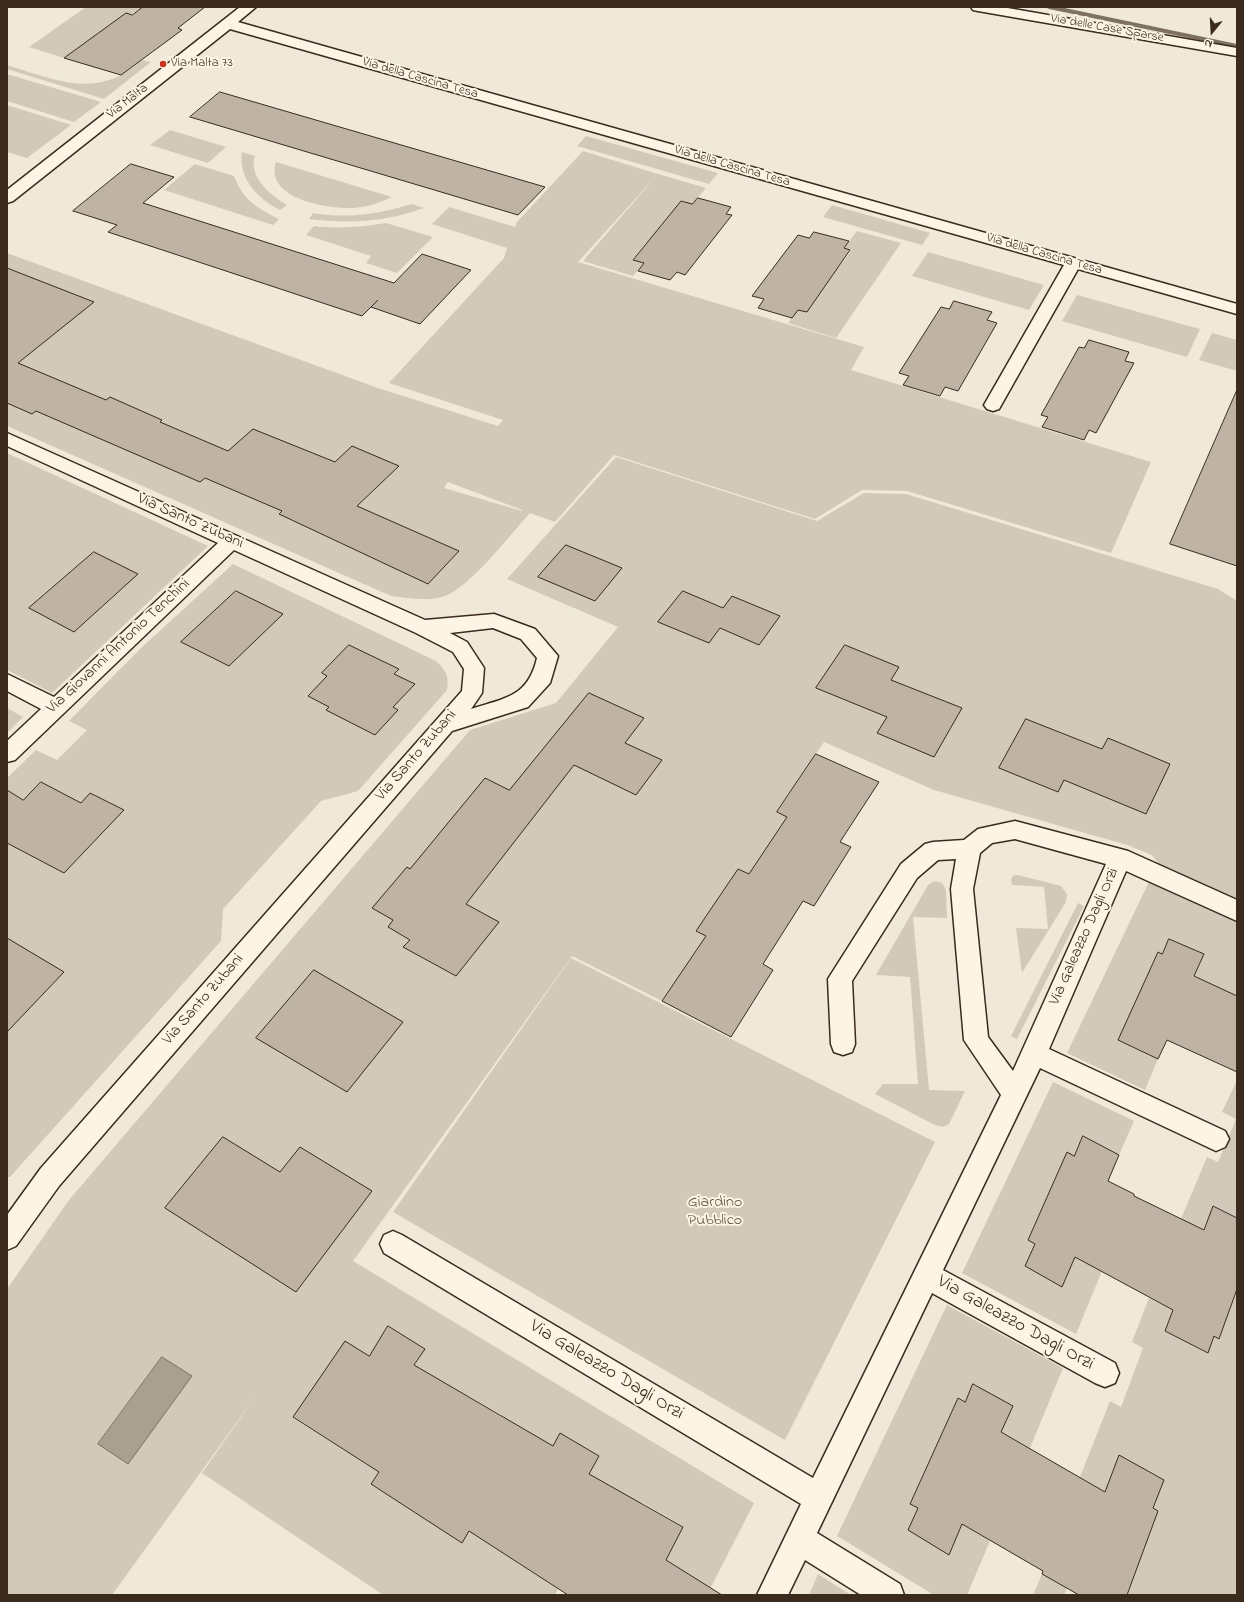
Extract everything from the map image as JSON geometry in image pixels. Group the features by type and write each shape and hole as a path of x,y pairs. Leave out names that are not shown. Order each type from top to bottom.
{"street":[{"name":"Via Malta","path":"7,198 249,7"},
{"name":"Via delle Case Sparse","path":"978,7 1237,52"},
{"name":"Via della Cascina Tesa","path":"228,24 1237,309"},
{"path":"993,405 1073,263"},
{"name":"Via Santo Zubani","path":"7,439 423,628 460,647 474,668 472,693 50,1177 7,1237"},
{"name":"Via Giovanni Antonio Tenchini","path":"7,754 232,541"},
{"path":"423,628 494,621 528,634 548,656 543,677 521,701 442,726"},
{"path":"7,682 55,708"},
{"name":"Via Galeazzo Dagli Orzi","path":"772,1595 1034,1054 1120,858 1015,830 986,835 969,849"},
{"path":"843,1044 840,979 909,871 933,851 969,849 962,889 976,1040 1014,1093"},
{"path":"1120,858 1237,911"},
{"path":"1034,1054 1216,1139"},
{"name":"Via Galeazzo Dagli Orzi","path":"393,1244 819,1498"},
{"name":"Via Galeazzo Dagli Orzi","path":"926,1275 1105,1373"},
{"path":"799,1539 889,1595"}],"green space":[{"path":"86,7 143,7 64,58 29,47"},
{"path":"142,60 151,62 104,99 7,69 7,65 63,81 91,83 105,81 119,76"},
{"path":"7,74 101,102 74,122 7,101"},
{"path":"7,105 71,125 27,158 7,152"},
{"path":"170,130 226,147 208,163 150,145"},
{"path":"586,136 718,173 709,184 577,146"},
{"path":"583,151 658,174 578,262 864,347 851,370 1151,462 1111,553 907,491 862,490 815,519 614,455 555,522 530,513 478,571 455,590 439,598 404,598 391,596 7,426 7,253 378,388 498,426 503,420 389,383 504,258 507,248 432,224 449,207 515,227 517,222","holes":["448,482 522,511 444,488"]},
{"path":"242,152 255,156 255,172 258,179 268,191 287,205 280,210 264,200 251,187 243,171"},
{"path":"276,162 392,197 363,207 353,208 314,204 288,193 279,185 275,175"},
{"path":"195,164 234,176 246,197 257,207 279,219 273,225 164,190"},
{"path":"658,174 706,188 656,246 646,243 633,259 644,263 633,276 583,261"},
{"path":"412,204 424,208 410,213 367,221 324,221 309,219 313,213 339,216 375,213"},
{"path":"832,205 930,233 922,245 823,217"},
{"path":"386,223 433,237 397,273 366,263 371,256 306,235 314,226 350,227"},
{"path":"857,231 901,243 836,338 788,323 831,265 839,267 851,251 844,248"},
{"path":"928,252 1044,285 1029,310 912,276"},
{"path":"1077,295 1200,329 1187,357 1062,321"},
{"path":"1212,333 1237,340 1237,371 1199,360"},
{"path":"7,453 208,546 52,693 7,670"},
{"path":"616,457 817,521 864,493 906,494 1218,589 1237,601 1237,1001 1194,976 1204,954 1169,939 1118,1040 1158,1059 1145,1090 1067,1053 1158,863 1152,855 1127,845 934,790 824,742 777,811 787,817 749,874 738,869 696,931 706,936 662,1001 572,956 353,1261 754,1503 707,1595 692,1576 666,1560 683,1526 641,1502 623,1534 580,1488 599,1456 560,1433 542,1465 483,1448 502,1415 463,1393 444,1423 406,1378 425,1349 388,1326 369,1356 345,1342 293,1418 379,1472 371,1484 462,1542 469,1531 558,1589 555,1595 383,1595 202,1473 258,1393 112,1595 7,1595 7,1289 69,1200 470,730 556,703 618,627 507,579"},
{"path":"233,564 436,661 446,674 448,681 447,690 358,791 321,801 223,909 221,941 10,1177 7,1177 7,778 36,750 57,760 87,730 69,721 141,648"},
{"path":"7,708 23,717 7,733"},
{"path":"1014,875 1061,886 1067,894 1066,902 1022,973 1016,928 1048,929 1044,887 1012,885 1011,879"},
{"path":"934,881 942,883 946,890 947,918 913,917 929,1090 965,1091 949,1124 943,1127 935,1125 875,1094 883,1084 918,1084 910,977 876,975 928,885"},
{"path":"1078,903 1084,906 1017,1039 1011,1036"},
{"name":"Giardino Pubblico","path":"571,958 935,1142 785,1440 393,1212"},
{"path":"1237,1080 1237,1218 1213,1206 1204,1230 1181,1219 1207,1157 1218,1162 1236,1119 1222,1112"},
{"path":"1053,1082 1134,1121 1119,1155 1083,1136 1074,1156 1067,1153 1028,1240 1035,1244 1025,1266 1062,1287 1075,1257 1102,1271 1076,1334 962,1273"},
{"path":"1237,1289 1237,1595 1127,1595 1158,1511 1153,1508 1164,1480 1119,1456 1105,1492 1080,1477 1110,1401 1121,1407 1143,1348 1132,1342 1149,1298 1173,1310 1165,1331 1207,1353 1214,1336 1219,1339"},
{"path":"947,1305 1063,1368 1030,1448 1001,1432 1012,1406 973,1384 965,1402 958,1398 910,1503 918,1508 949,1554 962,1524 990,1541 967,1595 934,1595 837,1536"},
{"path":"818,1574 851,1595 809,1595"},
{"path":"1042,1574 1067,1588 1064,1595 1033,1595"}],"shaded area":[{"path":"162,1357 192,1376 128,1464 98,1444"}],"building":[{"path":"143,7 205,7 178,28 182,30 121,75 64,58 126,13 132,15"},
{"path":"220,92 545,187 518,215 190,117"},
{"path":"131,164 174,177 143,203 394,283 422,254 471,270 420,324 371,307 362,316 108,232 117,225 73,211"},
{"path":"698,198 731,207 726,214 732,215 685,275 677,272 670,280 638,271 644,263 633,260 681,201 692,204"},
{"path":"814,232 849,241 844,248 850,250 807,312 798,310 792,318 758,308 764,299 752,296 798,235 809,238"},
{"path":"7,268 94,302 18,363 106,400 110,397 162,420 160,422 228,451 253,429 335,462 352,446 399,466 357,506 459,551 428,584 279,514 282,511 205,478 200,482 36,411 32,414 7,403"},
{"path":"954,301 992,312 987,320 997,323 958,391 945,387 940,396 903,385 909,376 899,373 941,307 949,309"},
{"path":"1089,340 1129,352 1125,361 1134,363 1096,433 1089,430 1084,440 1042,427 1048,417 1041,415 1079,347 1084,348"},
{"path":"1237,390 1237,566 1170,544"},
{"path":"566,545 622,568 595,601 538,577"},
{"path":"94,552 138,574 74,632 29,608"},
{"path":"236,591 283,614 229,666 181,642"},
{"path":"683,591 723,608 732,596 780,616 759,645 720,628 709,643 658,622"},
{"path":"349,645 399,669 394,674 415,684 393,707 398,710 375,735 326,710 329,707 308,696 327,676 322,673"},
{"path":"845,645 899,667 891,680 962,708 934,757 877,733 887,717 816,688"},
{"path":"589,693 644,718 625,743 662,760 636,795 574,765 466,904 499,922 456,976 403,947 410,940 388,927 393,920 372,908 407,867 410,869 485,778 509,790"},
{"path":"1026,719 1102,749 1108,738 1170,764 1146,814 1064,780 1058,792 999,768"},
{"path":"816,754 879,782 840,842 851,847 814,906 803,901 763,964 773,970 731,1037 662,1001 706,936 696,931 738,869 749,874 787,817 777,812"},
{"path":"41,782 81,803 90,793 124,810 64,873 7,843 7,790 23,800"},
{"path":"7,938 64,972 7,1032"},
{"path":"1169,939 1204,954 1194,976 1237,996 1237,1072 1167,1040 1158,1059 1118,1040 1158,952 1162,954"},
{"path":"314,970 403,1022 347,1092 256,1038"},
{"path":"1083,1136 1119,1155 1108,1181 1134,1194 1134,1196 1204,1230 1213,1206 1237,1218 1237,1289 1219,1339 1214,1336 1208,1353 1165,1331 1173,1310 1075,1257 1062,1287 1025,1266 1035,1244 1028,1240 1067,1152 1074,1156"},
{"path":"223,1137 280,1172 300,1147 372,1191 296,1292 165,1208"},
{"path":"388,1326 425,1349 414,1365 553,1446 560,1433 599,1456 589,1474 683,1527 666,1560 722,1595 568,1595 469,1531 462,1543 371,1484 379,1472 293,1417 345,1341 369,1356"},
{"path":"973,1384 1013,1406 1001,1432 1105,1492 1119,1455 1164,1480 1153,1508 1158,1511 1127,1595 1079,1595 1042,1574 1043,1571 962,1524 949,1555 908,1530 918,1508 910,1504 958,1398 965,1402"}],"waterway":[{"path":"1049,7 1237,46"}],"place":[{"name":"Via Malta 73","path":"163,64"}]}
